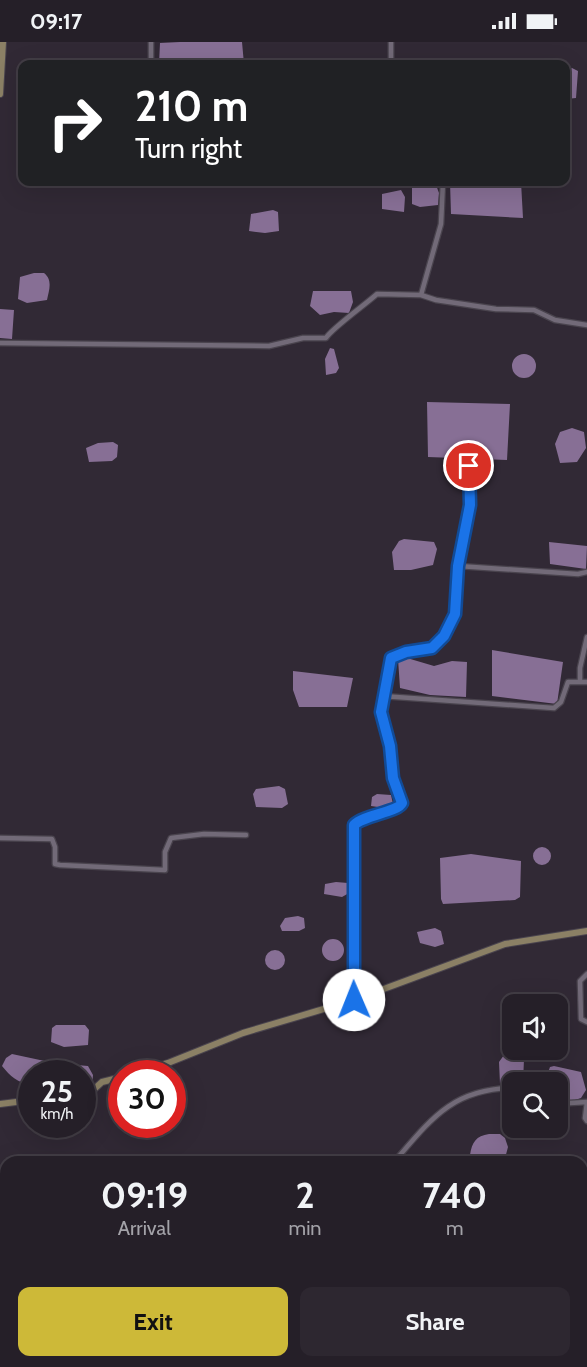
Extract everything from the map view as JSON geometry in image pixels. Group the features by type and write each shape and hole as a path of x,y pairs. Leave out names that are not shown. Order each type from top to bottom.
{"street":[{"path":"0,94 3,42"},
{"path":"151,42 151,60"},
{"path":"391,42 391,60"},
{"path":"421,295 441,224 443,186"},
{"path":"0,343 269,346 303,338 327,338 330,331 357,313 377,294 421,295 436,300 496,309 534,310 555,320 587,325"},
{"path":"354,1000 354,825 372,815 397,809 402,803 393,778 390,746 381,712 382,696 391,658 406,652 432,648 444,636 455,614 458,566 470,505 469,466"},
{"path":"458,566 578,574 587,572"},
{"path":"580,682 580,668 587,637"},
{"path":"382,696 554,708 561,702 567,682 587,682"},
{"path":"0,838 52,839 55,847 55,864 165,870 166,844 171,838 204,834 246,836"},
{"path":"176,1060 243,1033 354,1000 505,944 587,931"},
{"path":"587,974 580,981 581,1019 587,1022"},
{"path":"399,1156 427,1124 454,1102 468,1094 482,1090 502,1089"},
{"path":"0,1104 18,1102"},
{"path":"568,1103 587,1102 585,1118 587,1121"}],"shaded area":[{"path":"242,42 244,60 159,60 160,43"},
{"path":"570,69 578,71 576,98 570,99"},
{"path":"412,186 436,186 439,193 438,205 420,207 412,204"},
{"path":"450,186 521,186 523,218 451,214"},
{"path":"401,190 405,197 404,212 382,209 382,194"},
{"path":"273,210 278,212 279,231 265,233 249,231 251,214"},
{"path":"44,273 49,279 47,300 27,303 18,299 20,277"},
{"path":"313,291 351,291 353,302 349,313 334,312 320,315 310,306"},
{"path":"0,309 14,310 12,339 0,338"},
{"path":"330,348 334,349 339,368 336,373 326,375 325,359"},
{"path":"524,354 533,357 536,366 533,375 524,378 515,375 512,366 515,357"},
{"path":"427,402 510,404 507,460 428,457"},
{"path":"572,428 584,432 586,448 577,462 560,463 555,444 560,432"},
{"path":"113,442 118,445 117,457 112,461 89,462 86,448 98,443"},
{"path":"404,539 434,542 437,549 433,565 411,570 394,570 392,552 399,541"},
{"path":"549,542 587,546 586,569 550,564"},
{"path":"492,650 563,662 557,704 492,696"},
{"path":"407,658 434,666 452,661 467,662 466,697 430,695 400,688 398,659"},
{"path":"293,671 353,678 347,707 299,707 293,690"},
{"path":"279,786 285,789 288,804 282,808 256,807 253,794 256,789"},
{"path":"377,794 391,795 393,804 385,808 371,806 372,797"},
{"path":"538,847 546,847 551,852 549,863 538,865 533,860 533,852"},
{"path":"471,854 521,861 520,897 515,900 443,904 440,858"},
{"path":"348,883 349,893 342,897 324,894 325,884"},
{"path":"298,916 304,918 305,928 299,931 282,931 280,926 285,918"},
{"path":"435,928 441,931 444,944 435,947 420,943 417,932"},
{"path":"333,939 341,942 344,950 341,958 333,961 325,958 322,950 325,942"},
{"path":"275,950 282,953 285,960 282,967 275,970 268,967 265,960 268,953"},
{"path":"56,1025 85,1025 89,1030 88,1045 64,1047 51,1042 52,1028"},
{"path":"12,1054 40,1060 18,1060 18,1081 2,1066 6,1058"},
{"path":"502,1058 502,1060 524,1060 523,1072 502,1072 502,1084 500,1084 499,1062"},
{"path":"550,1067 581,1072 586,1090 581,1098 568,1101 568,1072 548,1072"},
{"path":"489,1134 500,1134 502,1138 505,1138 508,1147 506,1156 471,1156 475,1140"}],"route":[{"path":"354,1000 355,927 352,875 354,825 372,815 397,809 402,803 393,778 390,746 381,712 384,685 391,658 406,652 425,651 432,648 444,636 455,614 458,600 458,566 470,505 469,466"}]}
